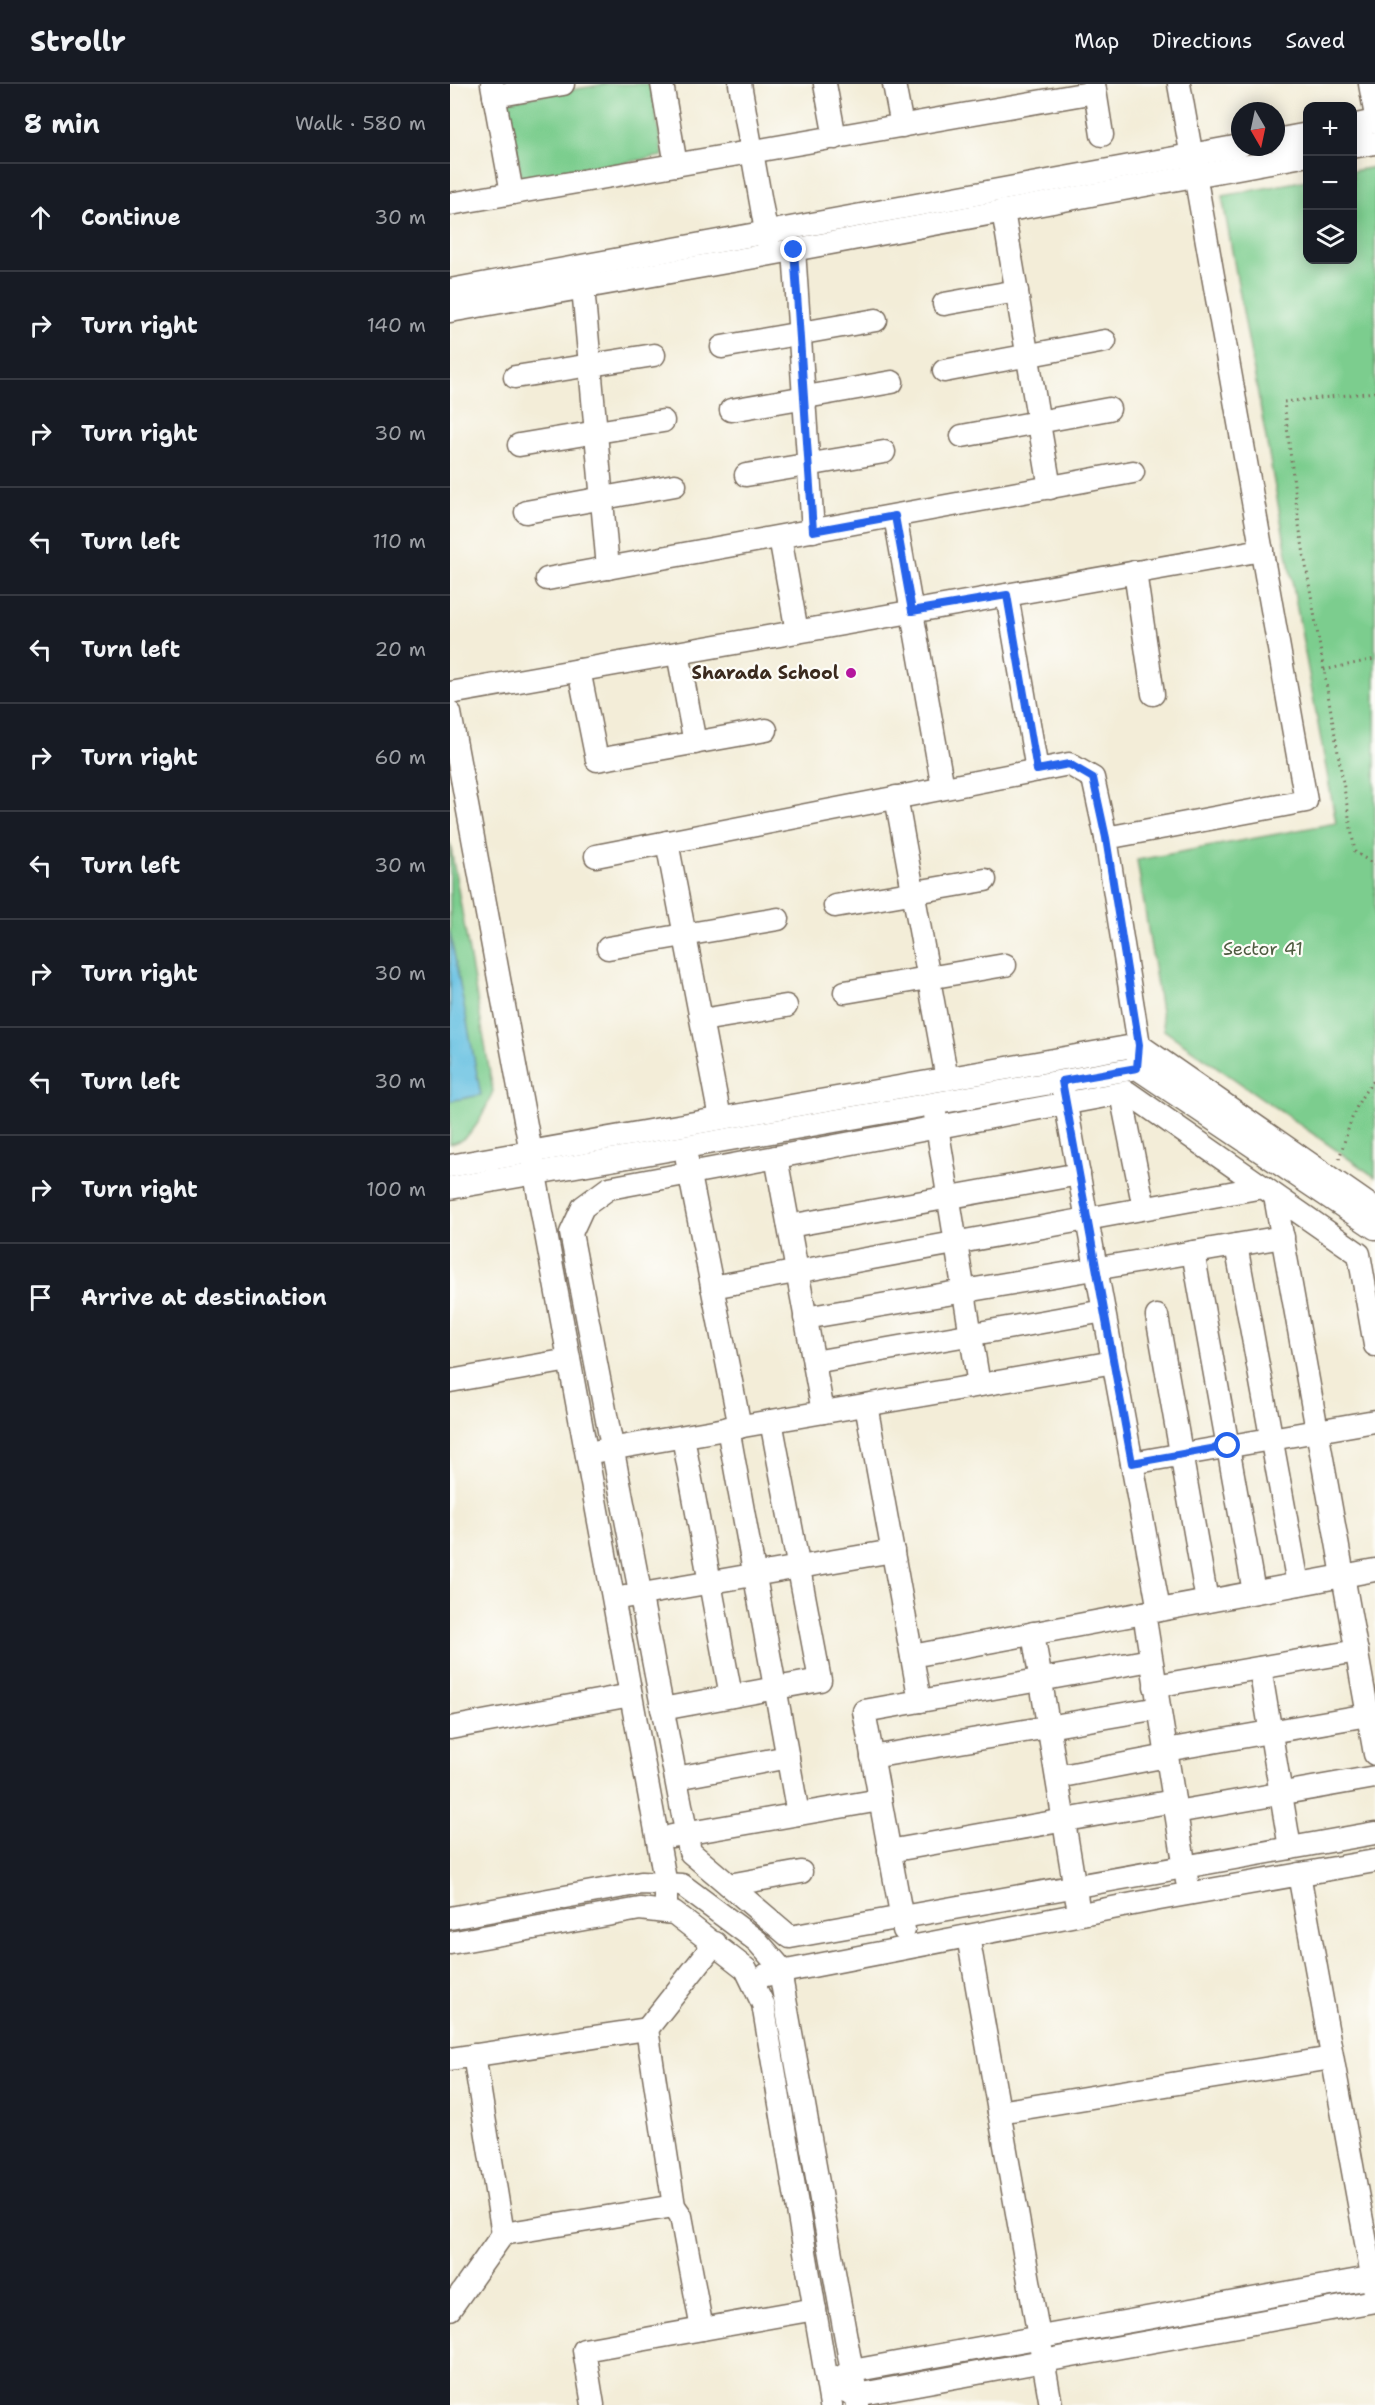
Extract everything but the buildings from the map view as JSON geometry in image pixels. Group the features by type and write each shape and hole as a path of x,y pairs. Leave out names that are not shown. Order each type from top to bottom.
{"street":[{"path":"512,194 493,90 563,84"},
{"path":"662,84 676,165"},
{"path":"740,84 769,244"},
{"path":"825,84 835,138"},
{"path":"894,84 902,126"},
{"path":"1106,838 1306,801 1179,84"},
{"path":"1370,84 1375,111"},
{"path":"450,204 902,126 1094,88 1102,135"},
{"path":"1357,125 1375,121"},
{"path":"1285,138 1303,135"},
{"path":"1357,146 1375,143"},
{"path":"450,311 583,287 769,244 794,250 1003,211 1194,166 1231,150"},
{"path":"450,290 769,244 1194,166 1303,155"},
{"path":"1003,211 1050,488"},
{"path":"794,250 813,531"},
{"path":"583,287 608,568"},
{"path":"944,304 1017,291"},
{"path":"723,347 876,320"},
{"path":"944,370 1105,341"},
{"path":"515,377 654,355"},
{"path":"731,410 892,382"},
{"path":"962,436 1109,409"},
{"path":"519,445 663,421"},
{"path":"746,476 884,452"},
{"path":"547,579 1133,472"},
{"path":"526,512 675,485"},
{"path":"895,516 943,788"},
{"path":"780,537 797,632"},
{"path":"450,693 1262,550"},
{"path":"1135,572 1153,694"},
{"path":"1007,595 1037,770"},
{"path":"678,653 695,743"},
{"path":"579,670 597,760 766,730"},
{"path":"450,713 666,1885 666,1912"},
{"path":"596,856 1069,764 1093,778 1106,838 1139,1045 1137,1068"},
{"path":"896,797 947,1078"},
{"path":"668,842 720,1118"},
{"path":"835,906 985,880"},
{"path":"608,948 778,919"},
{"path":"845,992 1005,965"},
{"path":"702,1020 786,1006"},
{"path":"450,1188 533,1162 720,1118 1139,1045 1375,1209"},
{"path":"450,1166 533,1162 684,1147 1137,1068 1375,1228"},
{"path":"1062,1081 1132,1463 1151,1611 1151,1660 1189,1894"},
{"path":"1375,1345 1359,1254 1127,1092 609,1188 583,1207 571,1233 690,1852 790,1937 1375,1833"},
{"path":"1121,1094 1144,1208"},
{"path":"933,1103 980,1385"},
{"path":"684,1147 712,1287 755,1575 798,1814"},
{"path":"776,1157 822,1412"},
{"path":"789,1226 1079,1174"},
{"path":"712,1287 1144,1208 1269,1191"},
{"path":"1269,1191 1283,1237 1375,1754"},
{"path":"805,1318 1283,1237"},
{"path":"1236,1245 1298,1584"},
{"path":"1193,1252 1254,1592"},
{"path":"814,1362 1104,1311"},
{"path":"1157,1316 1207,1601"},
{"path":"450,1381 569,1360"},
{"path":"586,1453 1114,1362"},
{"path":"866,1405 920,1701"},
{"path":"662,1709 820,1680 771,1421"},
{"path":"1132,1463 1375,1421"},
{"path":"683,1437 731,1696"},
{"path":"613,1599 893,1551"},
{"path":"912,1656 1375,1570"},
{"path":"1033,1633 1080,1914"},
{"path":"872,1757 1048,1727 1260,1668 1357,1651"},
{"path":"907,1947 864,1711 1151,1660"},
{"path":"1260,1668 1290,1848"},
{"path":"450,1728 631,1695"},
{"path":"1057,1777 1271,1732 1368,1715"},
{"path":"676,1778 788,1757"},
{"path":"889,1851 1064,1820 1281,1793 1375,1777"},
{"path":"657,1838 880,1800"},
{"path":"750,1977 1375,1861"},
{"path":"729,1885 801,1872"},
{"path":"829,2395 852,2371 1039,2337 1374,2283 1299,1874"},
{"path":"450,1918 641,1884 682,1885 757,1941 779,1966 857,2400"},
{"path":"450,1943 640,1909 674,1913 746,1969 764,2004 829,2395"},
{"path":"968,1936 1051,2405"},
{"path":"450,2059 647,2029 715,1944"},
{"path":"647,2029 674,2206 681,2216 702,2329"},
{"path":"450,2309 503,2234 474,2055"},
{"path":"999,2112 1332,2058"},
{"path":"503,2234 674,2206"},
{"path":"829,2395 857,2400 1044,2361 1375,2301"},
{"path":"593,2405 584,2350 815,2309"}],"path":[{"path":"1375,392 1284,402 1299,525 1355,852 1375,865"},
{"path":"1324,670 1375,659"},
{"path":"1333,1180 1354,1113 1365,1090 1375,1080"}],"green space":[{"path":"605,84 651,84 663,156 522,181 508,101"},
{"name":"Sector 41","path":"1375,167 1375,1177 1164,1030 1137,860 1336,823 1222,196 1303,181 1303,264 1357,264 1357,170"},
{"path":"450,843 493,1091 478,1124 466,1137 450,1144"}],"water":[{"path":"450,932 481,1095 450,1101"}],"place":[{"name":"Sharada School","path":"851,673"}],"route":[{"path":"794,250 813,531 895,516 912,611 1007,595 1037,770 1069,764 1093,778 1106,838 1139,1045 1137,1068 1062,1081 1132,1463 1228,1446"}]}
